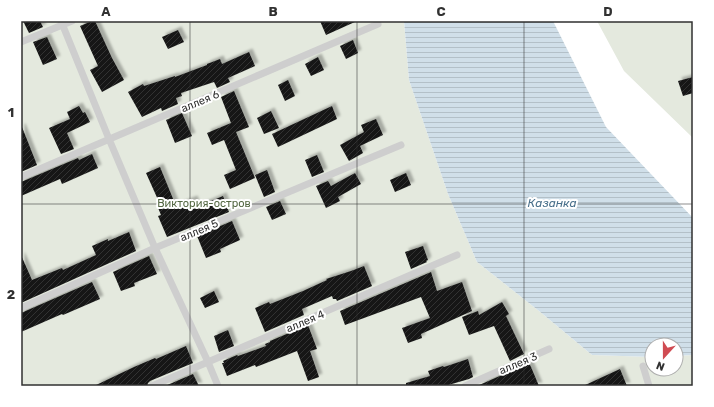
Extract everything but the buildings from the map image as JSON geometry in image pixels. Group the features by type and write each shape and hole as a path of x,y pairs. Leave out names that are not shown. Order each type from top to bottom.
{"lane":[{"path":"21,42 62,23 72,21"},
{"path":"62,23 109,140 155,248 218,386"},
{"name":"аллея 6","path":"21,176 109,140 378,24"},
{"name":"аллея 5","path":"21,308 155,248 401,145"},
{"name":"аллея 4","path":"152,386 457,255"},
{"name":"аллея 3","path":"465,386 549,350"},
{"path":"643,366 649,386"}],"green space":[{"name":"Виктория-остров","path":"21,21 404,21 409,80 448,194 477,262 592,355 644,357 644,377 684,377 684,356 693,355 693,386 21,386"},
{"path":"597,21 693,21 693,138 624,71"}],"water":[{"name":"Казанка","path":"404,21 553,21 606,127 693,218 693,355 684,356 684,337 644,337 644,357 592,355 477,262 448,194 409,80"}]}
